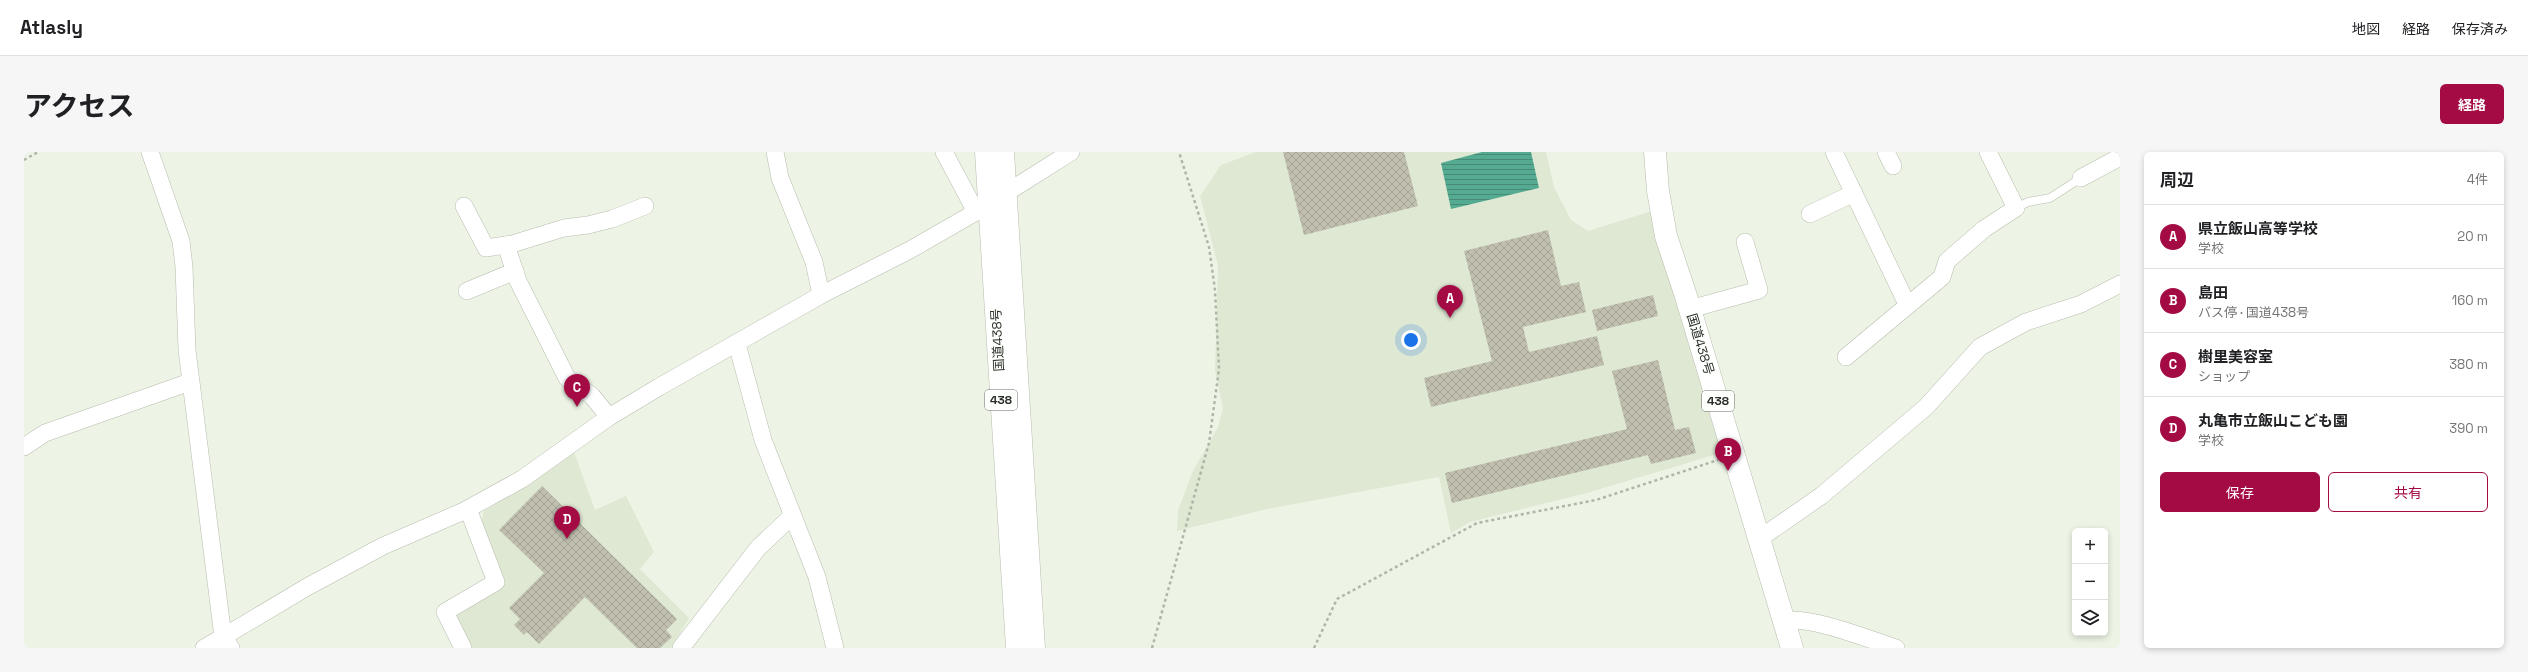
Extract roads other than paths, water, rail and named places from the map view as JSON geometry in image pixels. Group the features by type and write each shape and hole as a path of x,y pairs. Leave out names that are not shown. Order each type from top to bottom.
{"highway":[{"name":"国道438号","path":"986,152 1017,648"},
{"name":"国道438号","path":"1003,152 990,203 1034,648"},
{"name":"国道438号","path":"1655,152 1658,191 1666,236 1690,309 1792,648"}],"street":[{"path":"150,152 181,241 190,382 227,643"},
{"path":"775,152 780,178 814,262 821,295"},
{"path":"944,152 990,203"},
{"path":"204,648 227,643 307,587 383,546 468,509 522,479 609,417 821,295 908,251 990,203 1071,152"},
{"path":"1834,152 1907,304"},
{"path":"1846,357 1878,332 1907,304 1942,277 1947,261 1984,229 2016,208 1988,152"},
{"path":"2081,178 2120,157"},
{"path":"1810,214 1854,193"},
{"path":"464,206 486,248 506,245 564,228 588,225 612,219 645,206"},
{"path":"1690,309 1759,290 1745,242"},
{"path":"506,245 515,271 567,378 592,396 609,417"},
{"path":"467,291 515,271"},
{"path":"1760,539 1821,496 1926,407 1980,347 2026,322 2081,304 2120,284"},
{"path":"737,344 763,440 817,577 835,648"},
{"path":"24,447 45,433 190,382"},
{"path":"463,648 445,612 496,582 468,509"},
{"path":"681,648 758,548 792,516"},
{"path":"1784,621 1792,620 1818,624 1896,648"}],"lane":[{"path":"2016,208 2028,202 2050,198 2081,178"}],"place":[{"name":"県立飯山高等学校","path":"1450,318"},
{"name":"樹里美容室","path":"577,407"},
{"name":"島田","path":"1728,471"},
{"name":"丸亀市立飯山こども園","path":"567,539"}]}
